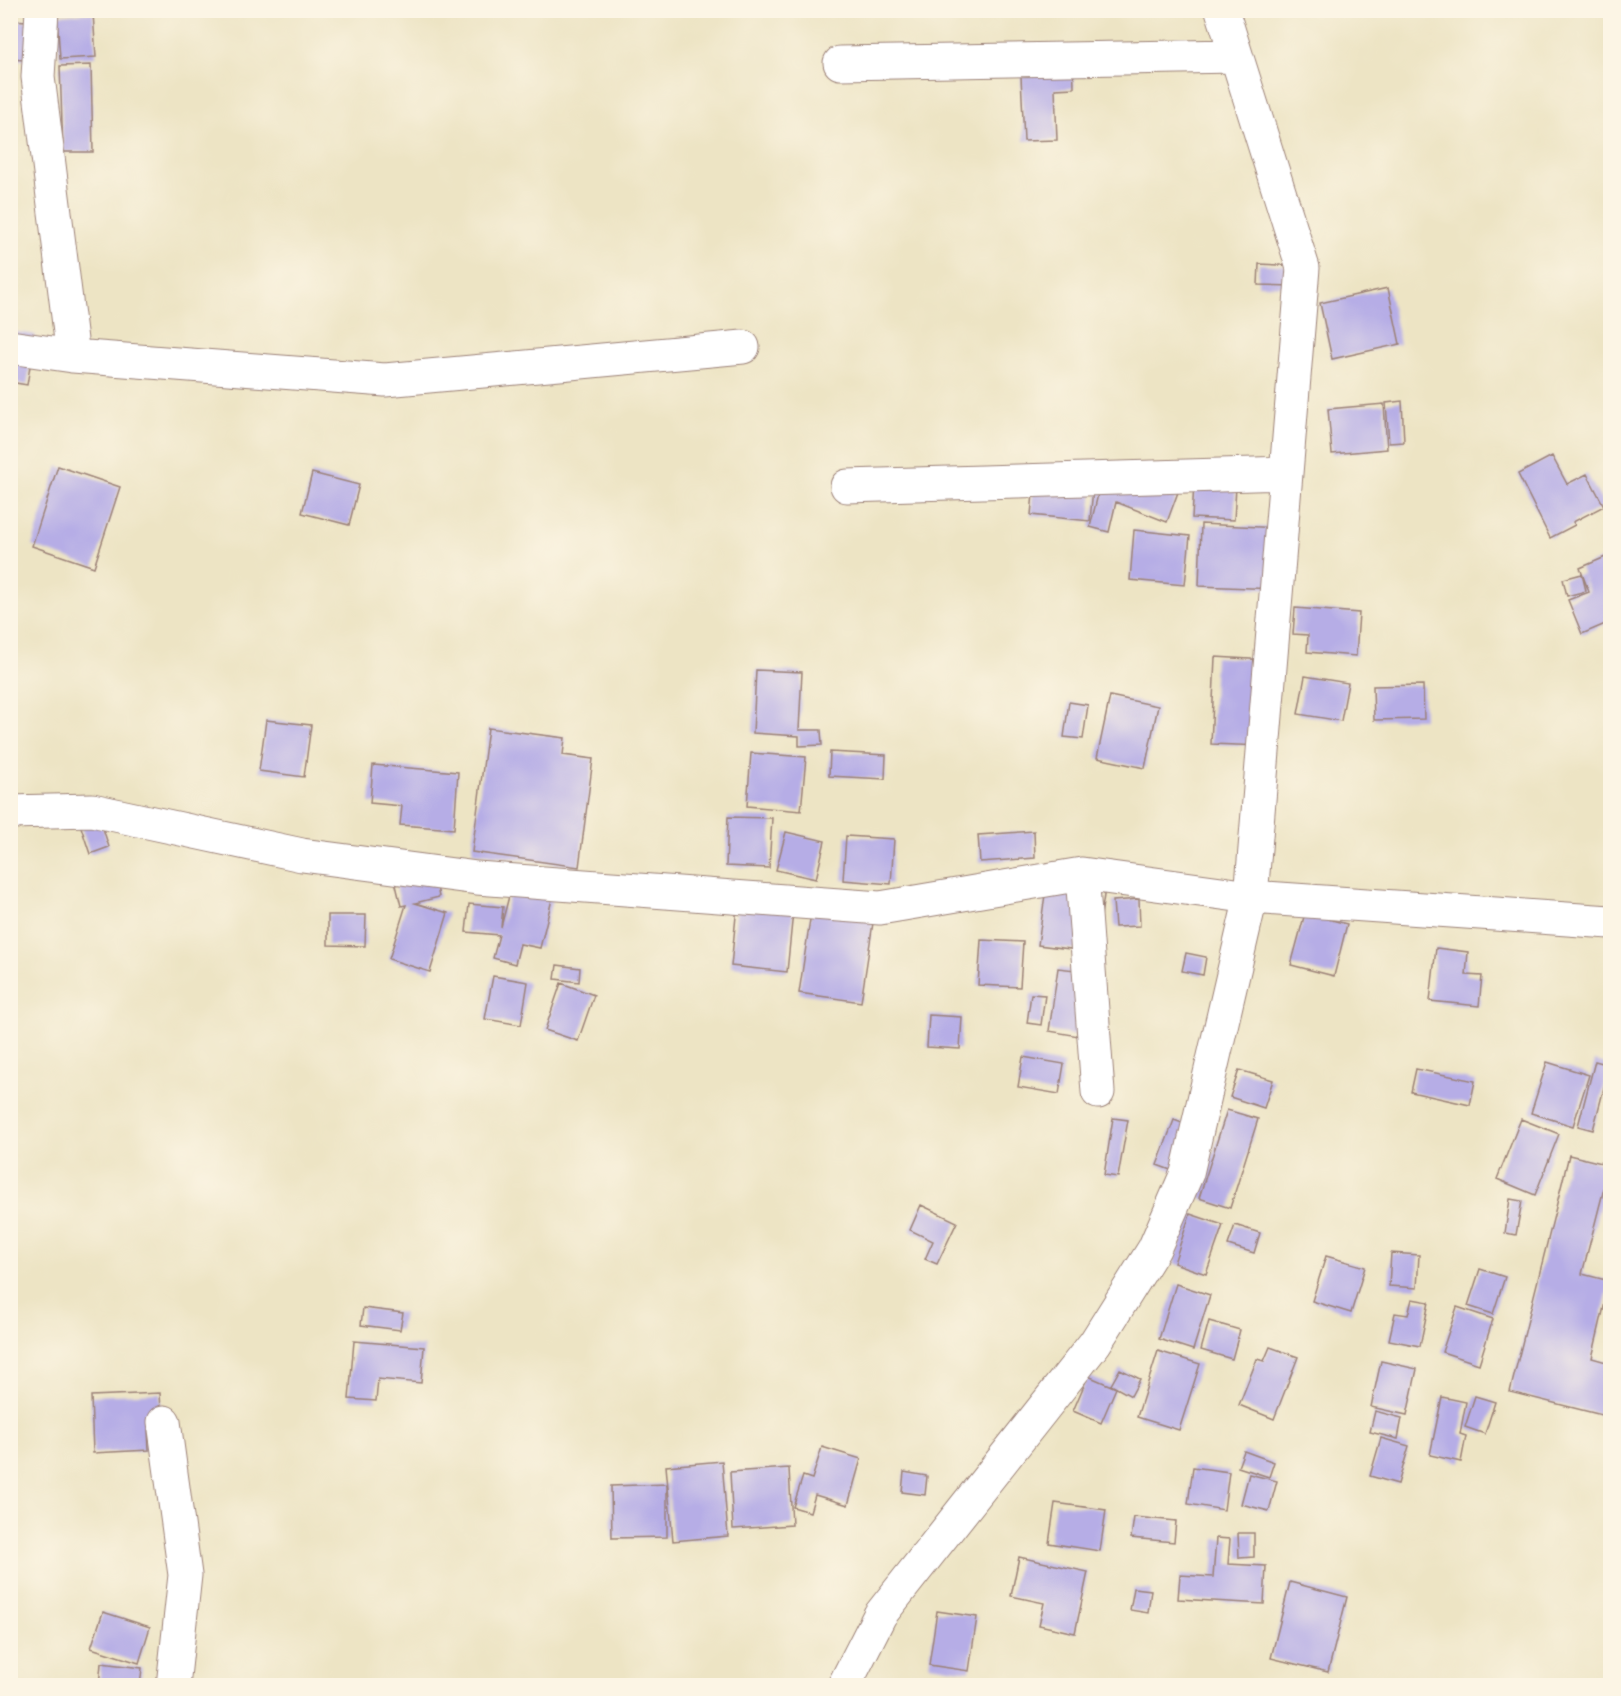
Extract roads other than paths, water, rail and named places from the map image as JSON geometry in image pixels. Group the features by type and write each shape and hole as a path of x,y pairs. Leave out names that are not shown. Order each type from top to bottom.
{"street":[{"path":"42,10 38,77 73,356"},
{"path":"844,1686 880,1615 1095,1343 1154,1249 1187,1173 1251,897 1303,268 1222,10"},
{"path":"840,63 1236,56"},
{"path":"10,347 73,356 385,380 743,347"},
{"path":"847,486 1286,473"},
{"path":"10,812 92,810 302,855 477,878 880,909 1082,874 1251,897 1611,922"},
{"path":"1082,874 1098,1092"},
{"path":"164,1422 185,1575 173,1686"}]}
